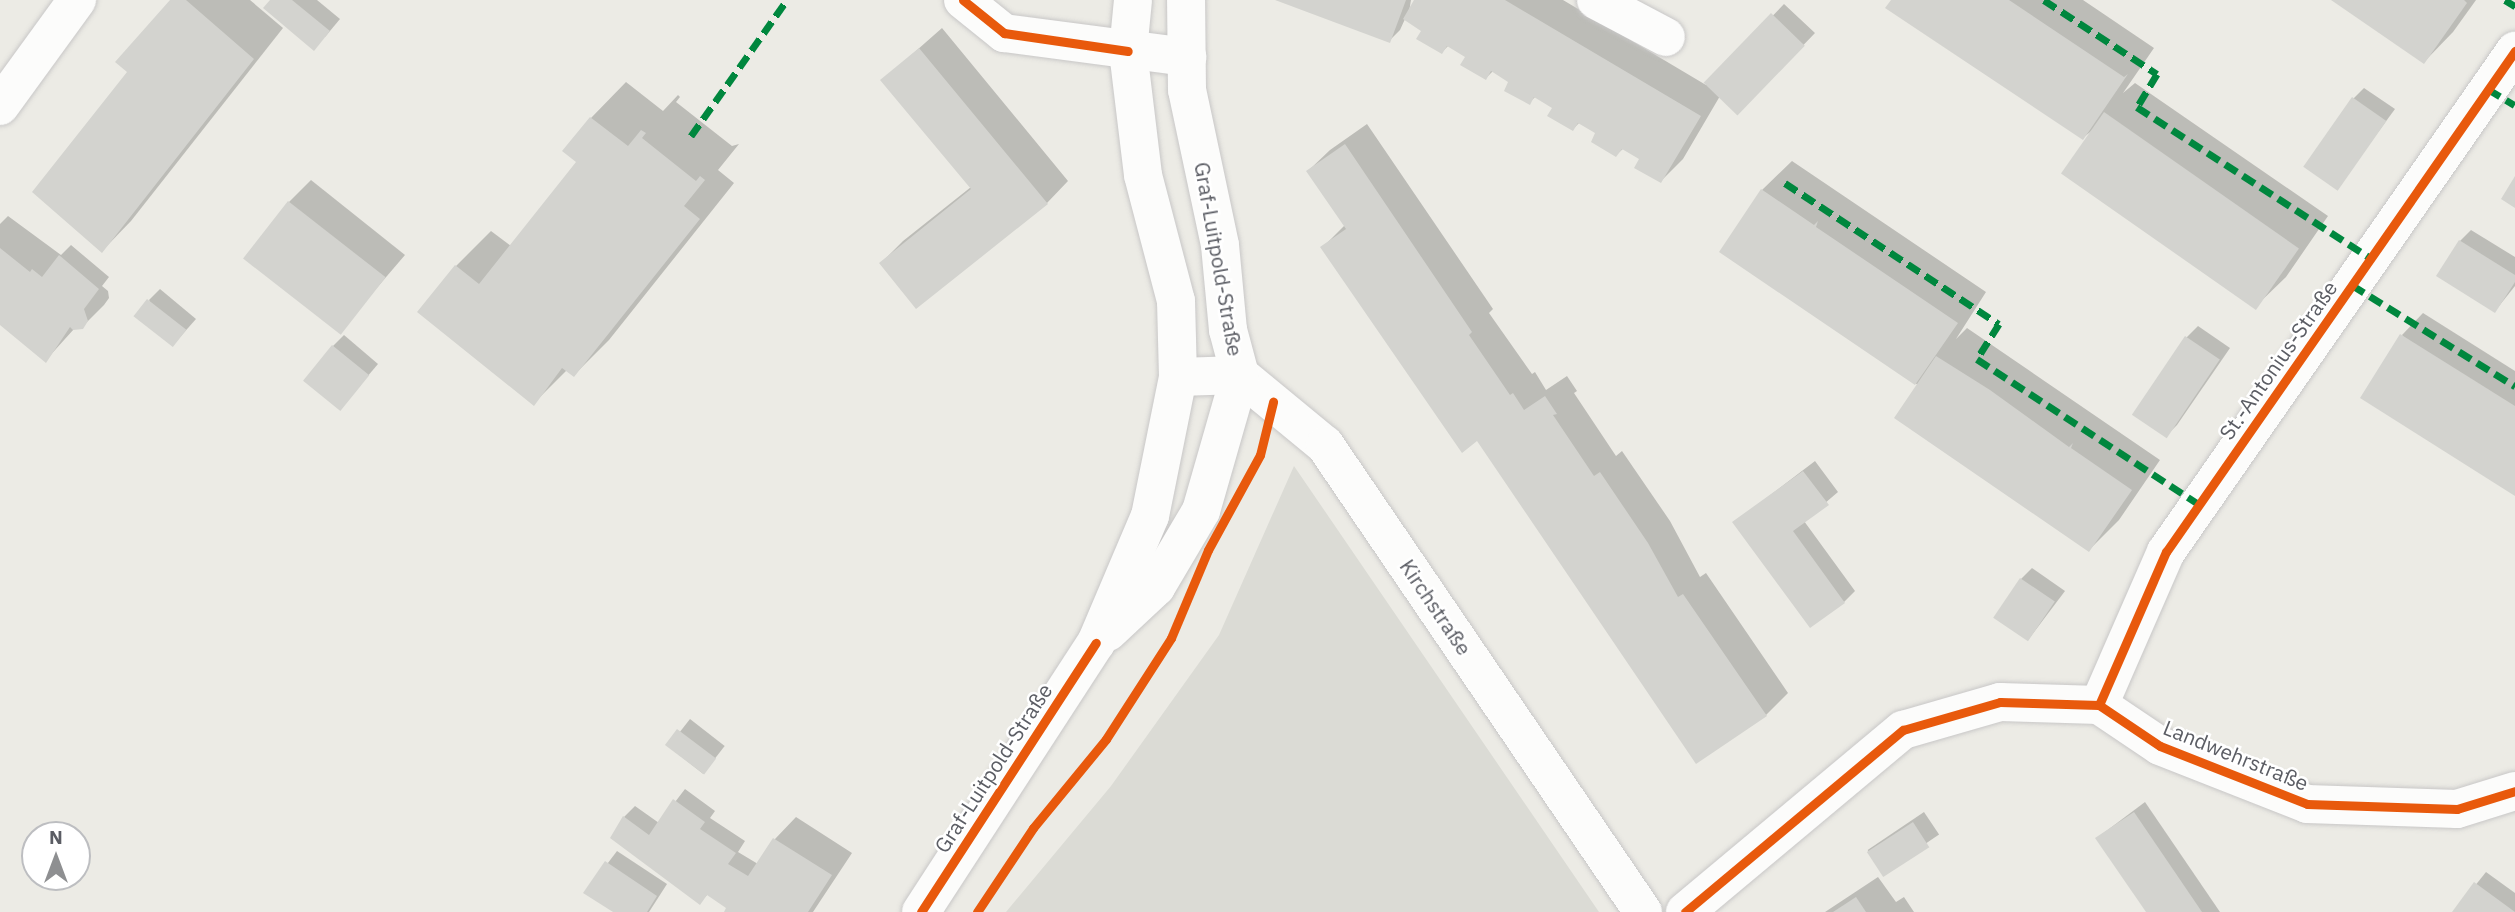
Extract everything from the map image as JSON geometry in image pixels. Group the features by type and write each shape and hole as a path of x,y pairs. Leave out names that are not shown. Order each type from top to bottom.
{"street":[{"path":"0,106 77,0"},
{"path":"963,0 1004,33 1187,57"},
{"name":"Graf-Luitpold-Straße","path":"921,912 1096,643 1150,516 1178,377 1176,301 1143,174 1128,51 1133,0"},
{"name":"Graf-Luitpold-Straße","path":"1096,643 1156,587 1201,512 1240,376 1228,330 1220,245 1187,90 1186,0"},
{"path":"1596,0 1665,37"},
{"name":"St.-Antonius-Straße","path":"2099,705 2166,552 2515,51"},
{"path":"1178,377 1240,376"},
{"name":"Kirchstraße","path":"1240,376 1325,445 1643,912"},
{"path":"1685,912 1903,730 2000,702 2099,705"},
{"name":"Landwehrstraße","path":"2099,705 2160,746 2307,804 2457,809 2515,791"}],"shaded area":[{"path":"1294,466 1599,912 1006,912 1111,786 1219,635"}],"building":[{"path":"170,0 186,0 254,59 102,253 32,192 127,72 115,62"},
{"path":"270,0 292,0 330,31 314,51 263,8"},
{"path":"1275,0 1406,0 1390,43"},
{"path":"1414,0 1505,0 1701,116 1661,183 1634,168 1639,159 1622,149 1616,157 1591,142 1595,133 1578,123 1573,131 1547,116 1552,108 1534,97 1530,105 1504,91 1508,82 1491,71 1486,80 1460,65 1465,57 1447,46 1442,54 1416,39 1421,31 1403,19"},
{"path":"1891,0 2009,0 2124,77 2128,74 2083,140 1885,8"},
{"path":"2331,0 2464,0 2467,3 2424,64"},
{"path":"1771,13 1805,46 1737,115 1704,83"},
{"path":"919,48 1048,204 916,309 879,263 971,189 880,80"},
{"path":"2352,97 2386,121 2338,191 2303,167"},
{"path":"2104,112 2299,249 2256,310 2061,173"},
{"path":"590,117 628,146 641,130 646,133 642,138 696,181 700,176 705,180 684,206 700,219 574,377 562,368 534,406 417,312 455,265 479,284 576,162 562,151"},
{"path":"1345,144 1472,332 1469,335 1510,395 1513,393 1524,410 1545,396 1557,414 1553,415 1594,476 1600,472 1648,543 1678,597 1683,594 1767,716 1696,764 1477,441 1462,453 1320,247 1346,229 1306,171"},
{"path":"2515,176 2515,208 2501,199"},
{"path":"1761,189 1814,225 1818,221 1816,227 1958,323 1915,385 1719,252"},
{"path":"288,201 386,277 341,335 243,259"},
{"path":"2459,240 2515,275 2515,282 2495,313 2436,276"},
{"path":"0,248 30,272 32,269 42,277 59,255 99,289 84,309 88,321 83,329 73,330 70,327 46,363 0,325"},
{"path":"147,299 186,330 173,347 133,316"},
{"path":"2400,334 2515,406 2515,496 2360,398"},
{"path":"2185,336 2220,359 2167,438 2132,415"},
{"path":"332,345 369,375 340,411 303,381"},
{"path":"1936,356 1990,390 2069,447 2073,443 2071,448 2132,490 2089,552 1894,418"},
{"path":"1803,471 1829,505 1793,531 1845,603 1810,628 1732,522"},
{"path":"2020,578 2055,601 2028,641 1993,618"},
{"path":"677,729 716,758 704,774 665,745"},
{"path":"673,799 705,822 700,829 736,853 728,864 748,876 773,838 832,875 808,912 724,912 726,908 707,895 700,905 610,838 623,816 649,835"},
{"path":"2134,812 2202,912 2146,912 2095,838"},
{"path":"1913,822 1929,847 1883,877 1867,852"},
{"path":"605,861 657,896 647,912 613,912 583,893"},
{"path":"2474,882 2515,912 2452,912"},
{"path":"1856,897 1866,912 1833,912"}],"marked path":[{"path":"691,136 787,0"},
{"path":"2044,0 2157,74 2137,107 2370,258"},
{"path":"2505,0 2515,6"},
{"path":"2488,89 2515,105"},
{"path":"1785,183 1999,324 1977,359 2199,504"},
{"path":"2352,285 2515,386"}],"cycle path":[{"path":"963,0 1004,33 1128,51"},
{"path":"2099,705 2166,552 2515,51"},
{"path":"977,912 1033,828 1106,739 1171,638 1208,550 1260,455 1273,402"},
{"path":"921,912 1096,643"},
{"path":"1685,912 1903,730 2000,702 2099,705 2160,746 2307,804 2457,809 2515,791"}]}
